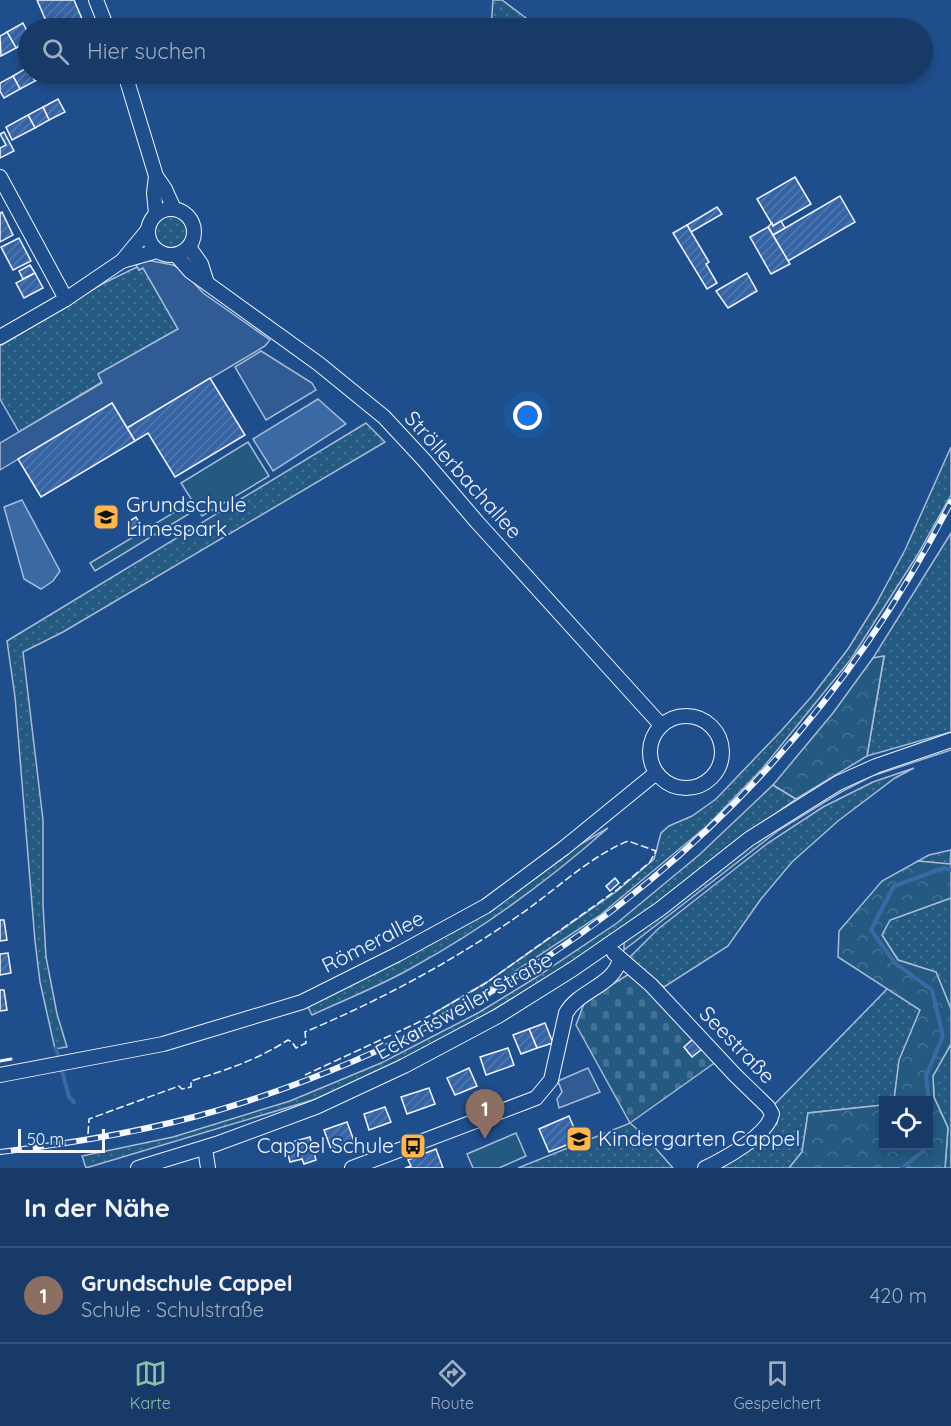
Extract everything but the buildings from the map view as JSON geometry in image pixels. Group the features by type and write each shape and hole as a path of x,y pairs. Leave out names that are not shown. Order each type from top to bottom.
{"street":[{"path":"96,0 103,18"},
{"path":"128,84 156,176 174,209"},
{"path":"156,176 154,193 156,214"},
{"path":"0,177 66,300"},
{"path":"166,209 174,209 182,212 192,222 194,237 189,247 176,255 164,255 157,251 148,239 147,231 149,223 156,214 166,209"},
{"path":"0,337 66,300 122,261 147,231"},
{"path":"189,247 201,264 207,283"},
{"path":"122,261 157,251"},
{"name":"Ströllerbachallee","path":"176,255 190,271 319,364 384,417 661,725"},
{"path":"689,715 701,718 711,725 722,747 722,759 718,770 710,779 700,786 688,788 670,784 656,773 649,752 651,740 661,725 677,716 689,715"},
{"name":"Eckartsweiler Straße","path":"138,1168 205,1148 341,1096 404,1066 498,1016 573,969 660,909 749,839 838,783 876,765 951,740"},
{"name":"Römerallee","path":"0,1075 164,1044 302,1002 398,954 486,906 564,848 656,773"},
{"name":"Seestraße","path":"607,944 620,959 651,985 772,1113 771,1122 751,1140 705,1168"},
{"path":"352,1168 536,1098 551,1080 566,1013 571,1003 610,978 618,967 620,959"},
{"path":"205,1148 208,1168"}],"green space":[{"path":"493,0 502,0 526,18 492,18"},
{"path":"171,216 182,221 187,232 182,243 171,248 160,243 155,232 160,221"},
{"path":"137,267 139,270 143,268 178,329 98,374 102,382 19,432 0,399 0,346 102,284"},
{"path":"366,423 385,442 63,632 23,652 43,820 43,905 46,957 57,1014 67,1047 55,1049 40,982 35,941 15,697 7,641"},
{"path":"248,442 269,476 202,516 181,483"},
{"path":"951,447 951,495 918,554 851,659 762,769 707,826 599,916 488,989 433,1019 436,1012 487,982 617,891 654,859 661,833 669,826 692,816 716,799 781,731 812,696 848,649 876,604 905,550"},
{"path":"188,504 192,512 95,571 90,563"},
{"path":"951,533 951,732 867,756 884,657 873,658"},
{"path":"884,656 867,756 796,799 773,785 833,713 873,658"},
{"path":"951,745 951,750 872,776 779,830 624,950 624,943 632,934 762,834 866,774"},
{"path":"914,768 895,778 838,821 792,862 761,899 728,946 664,987 628,959 658,929 768,843 823,807 873,782"},
{"path":"773,785 796,799 627,926 560,970 478,1019 387,1068 316,1099 86,1168 82,1156 173,1137 290,1101 381,1063 478,1013 617,923 699,855"},
{"path":"608,828 563,866 466,936 390,979 312,1015 307,1005"},
{"path":"951,850 950,865 918,861 929,855"},
{"path":"918,861 951,864 951,898 890,920 882,935 898,960 936,972 951,1009 951,1044 933,1076 934,1097 948,1128 945,1168 789,1168 802,1152 808,1113 879,1105 879,1150 933,1150 933,1096 894,1096 899,1060 920,1010 838,957 839,931 882,881"},
{"path":"951,898 951,1009 936,972 898,960 882,935 890,920"},
{"path":"634,971 720,1059 630,1123 576,1025 585,1001"},
{"path":"888,988 920,1010 899,1064 895,1096 879,1096 879,1105 808,1113 802,1152 789,1168 711,1168 740,1153 777,1123 772,1107"},
{"path":"951,1044 951,1168 945,1168 948,1128 934,1097 933,1076"},
{"path":"630,1123 645,1136 673,1168 518,1168"},
{"path":"516,1133 526,1156 499,1168 473,1168 467,1154"}],"shaded area":[{"path":"147,260 173,265 181,269 203,293 270,340 265,346 127,428 112,403 0,470 0,443 102,383 98,374 178,329 143,268 139,270 136,265"},
{"path":"261,351 312,383 316,390 266,420 235,367"},
{"path":"318,399 346,424 273,471 253,439"},
{"path":"22,500 60,571 53,581 41,589 24,579 4,507"},
{"path":"588,1068 600,1092 559,1108 557,1099 562,1092 558,1081"}],"waterway":[{"path":"902,1168 928,1147 930,1113 926,1076 943,1036 932,990 895,963 871,930 894,886 944,868 951,870"},
{"path":"56,1048 69,1097 74,1102"}],"railway":[{"path":"0,1152 111,1136 219,1110 336,1068 447,1016 552,954 648,882 737,800 818,710 889,610 951,502"}],"fence":[{"path":"88,1134 89,1119 179,1086 182,1089 191,1087 191,1081 253,1059 288,1040 296,1048 306,1043 305,1032 361,1007 467,949 518,916 613,848 628,841 656,851 650,862 618,889 486,983 417,1023 305,1075"}],"wall":[{"path":"0,1061 11,1059"}],"place":[{"name":"Grundschule Limespark","path":"106,517"},
{"name":"Grundschule Cappel","path":"485,1139"},
{"name":"Kindergarten Cappel","path":"579,1139"},
{"name":"Cappel Schule","path":"413,1146"}]}
